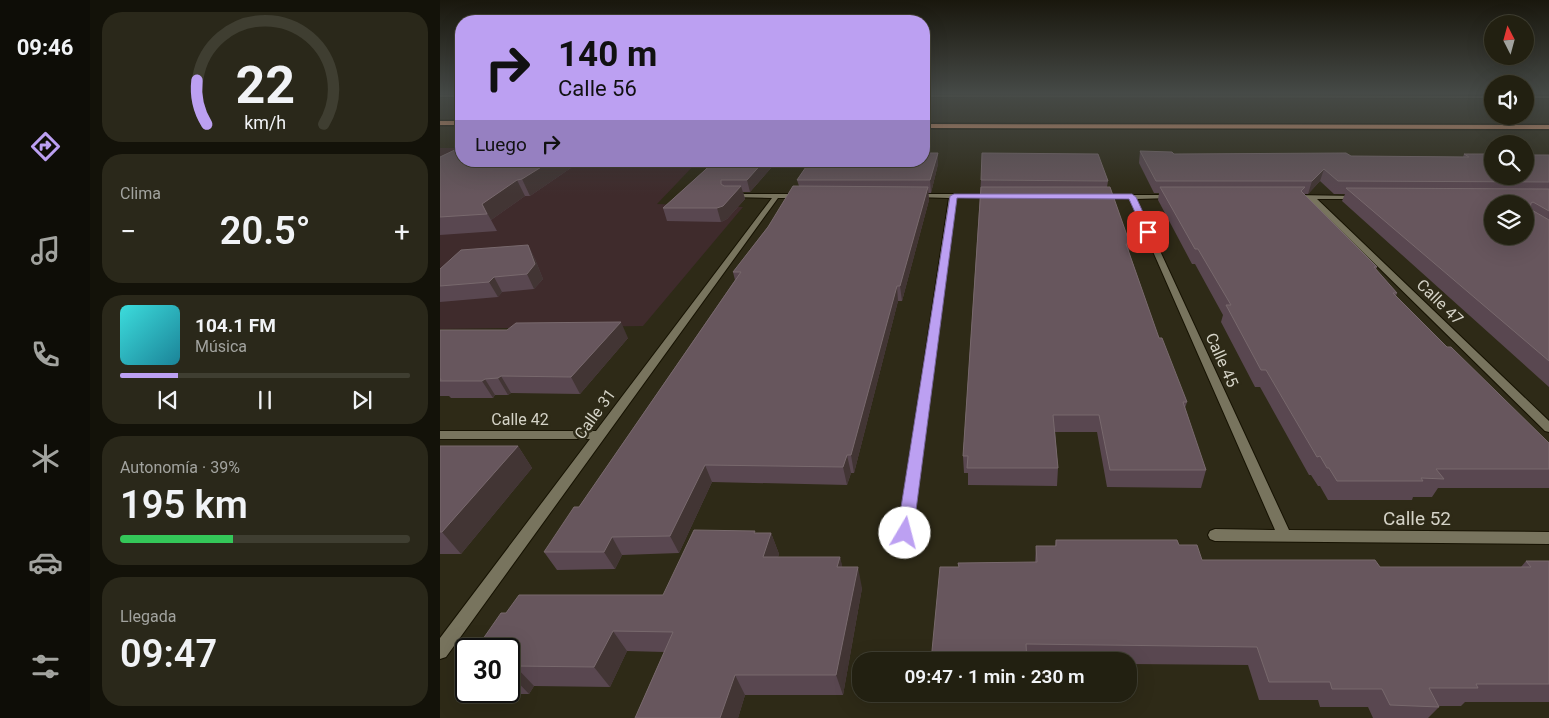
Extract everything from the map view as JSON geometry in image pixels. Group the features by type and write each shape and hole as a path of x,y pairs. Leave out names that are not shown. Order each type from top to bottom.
{"highway":[{"path":"440,128 455,128"}],"street":[{"path":"728,195 806,196"},
{"name":"Calle 31","path":"440,651 776,196"},
{"path":"904,196 1003,196"},
{"path":"905,533 954,196"},
{"path":"1092,196 1182,197"},
{"name":"Calle 45","path":"1132,197 1285,536"},
{"path":"1291,197 1360,197"},
{"name":"Calle 47","path":"1311,197 1549,428"},
{"name":"Calle 42","path":"440,435 600,435"},
{"name":"Calle 52","path":"1216,535 1549,538"}],"shaded area":[{"path":"440,148 455,148 455,167 692,167 657,204 743,207 643,326 440,329"}],"building":[{"path":"455,150 455,167 541,167 517,180 482,204 487,214 440,217 440,157"},
{"path":"1140,151 1172,152 1174,154 1346,153 1351,156 1469,157 1464,154 1484,154 1484,182 1338,181 1324,169 1312,181 1156,181"},
{"path":"930,153 938,153 930,180 797,180 806,167 930,167"},
{"path":"982,153 1098,154 1108,181 981,180"},
{"path":"1534,155 1549,155 1549,182 1534,182"},
{"path":"708,167 759,167 747,180 721,180 721,184 724,186 741,186 723,206 717,208 663,208"},
{"path":"793,186 928,187 900,286 897,286 851,455 847,455 843,467 705,465 670,536 612,537 604,552 544,552 574,507 579,507 741,272 733,272 768,227"},
{"path":"981,187 1110,187 1130,244 1126,244 1159,338 1162,338 1187,402 1183,402 1206,470 1110,470 1099,415 1053,415 1058,468 967,468 968,456 963,456"},
{"path":"1160,187 1305,187 1301,191 1377,267 1374,267 1397,293 1393,293 1549,443 1549,469 1436,469 1444,479 1421,478 1423,481 1337,481 1320,456 1317,457 1266,370 1261,370 1226,305 1231,305 1198,249 1195,249"},
{"path":"1346,188 1549,189 1549,211 1534,203 1534,195 1484,195 1484,245 1534,245 1534,211 1549,220 1549,361"},
{"path":"528,245 535,264 527,274 494,277 489,282 440,286 440,269 461,250"},
{"path":"621,322 571,377 501,376 482,381 440,381 440,330 507,330 516,323"},
{"path":"440,446 518,446 442,532 440,532"},
{"path":"694,530 771,533 763,557 840,557 837,567 858,567 836,675 735,675 720,718 635,718 673,632 613,631 594,667 520,666 520,638 484,638 501,613 506,613 519,595 663,595"},
{"path":"1056,540 1177,540 1179,545 1197,545 1202,560 1375,560 1380,567 1531,567 1526,561 1549,561 1549,684 1476,684 1478,688 1429,688 1439,707 1390,705 1382,689 1332,689 1330,682 1269,682 1257,647 1026,644 1026,652 932,652 940,567 959,567 958,563 1037,562 1036,546 1056,546"}],"route":[{"path":"905,533 954,196 1132,197 1148,232"}]}
